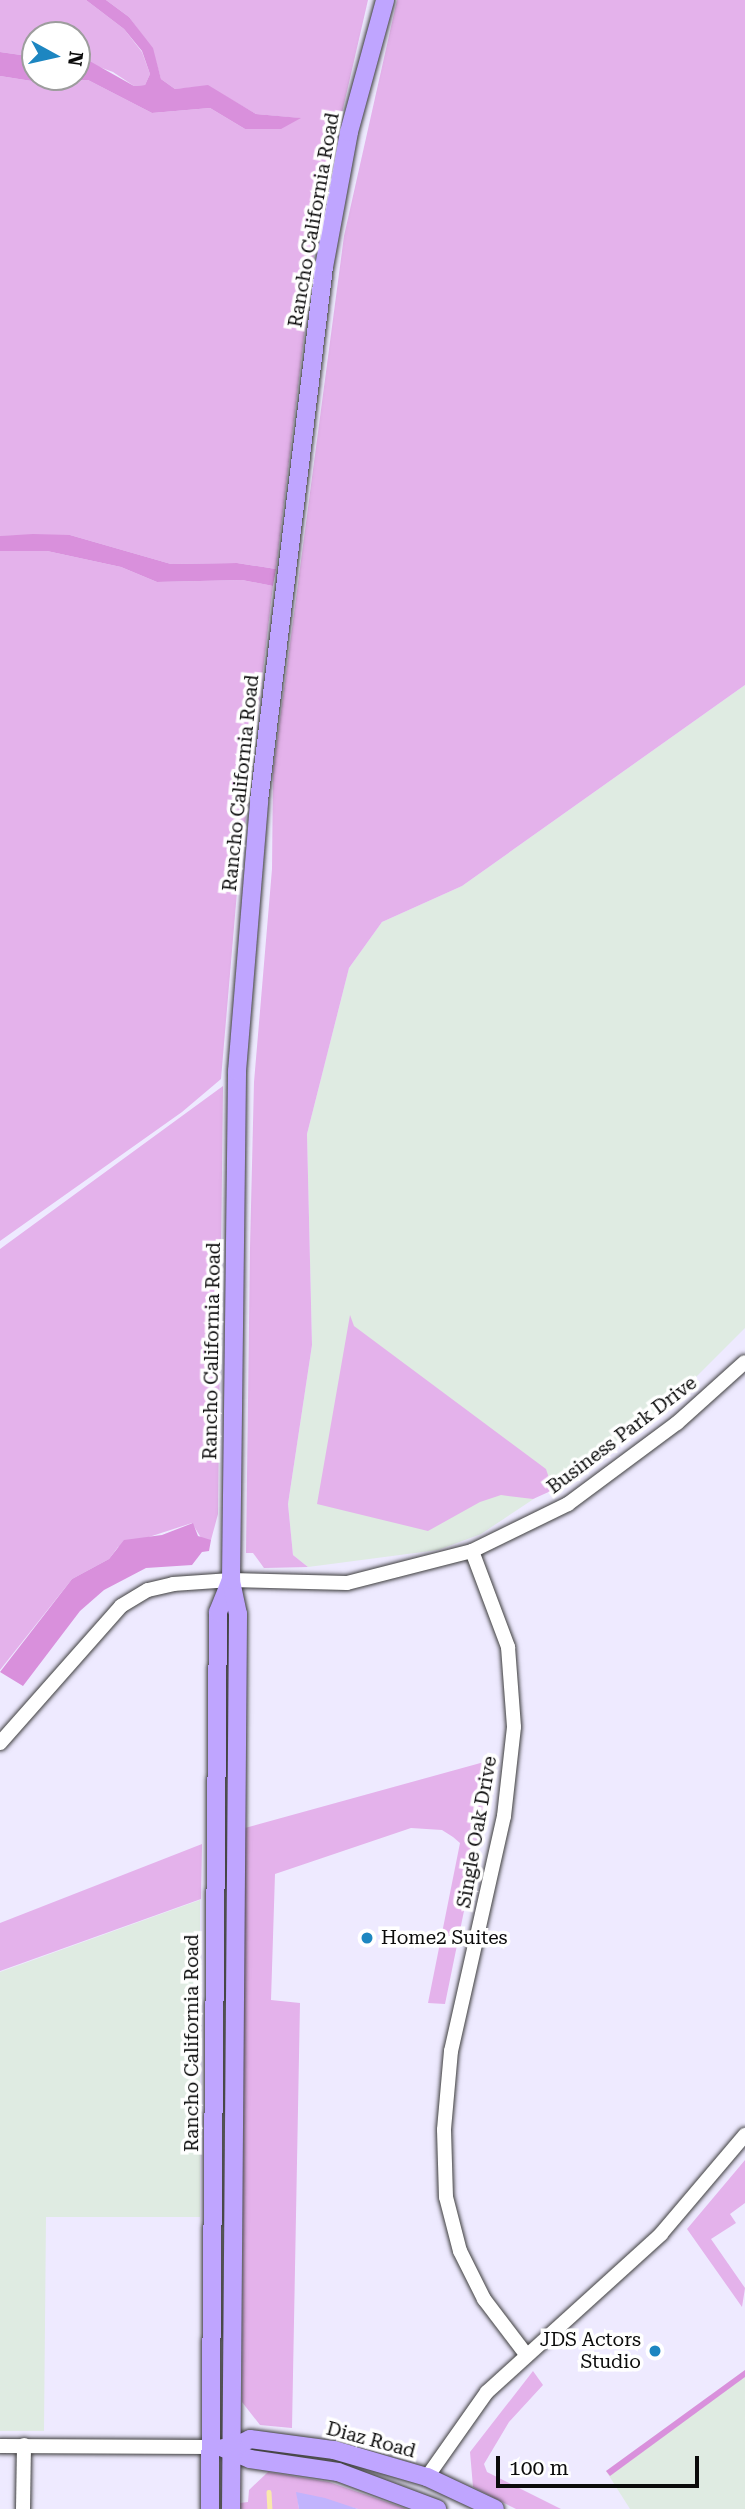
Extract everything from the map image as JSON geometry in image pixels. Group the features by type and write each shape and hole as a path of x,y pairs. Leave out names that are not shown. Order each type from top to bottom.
{"main road":[{"name":"Rancho California Road","path":"231,2509 238,1614 231,1580 237,1071 248,910 324,267 349,132 384,0"},
{"name":"Rancho California Road","path":"210,2509 218,1612 231,1580"},
{"name":"Diaz Road","path":"231,2448 250,2439 334,2450 427,2477 495,2509"},
{"name":"Diaz Road","path":"210,2447 231,2448 250,2459 338,2472 437,2509"}],"street":[{"name":"Business Park Drive","path":"0,1744 121,1606 148,1590 173,1584 231,1580 347,1583 472,1551 568,1504 677,1423 745,1362"},
{"name":"Single Oak Drive","path":"472,1551 508,1647 514,1727 504,1816 451,2051 444,2130 446,2197 460,2251 484,2299 525,2353"},
{"path":"427,2477 465,2419 525,2353 661,2234 745,2135"},
{"path":"23,2509 24,2445"},
{"path":"0,2446 210,2447"}],"shaded area":[{"path":"0,0 86,0 124,29 142,52 150,74 145,85 134,86 113,72 91,64 91,21 21,21 21,55 0,52"},
{"path":"86,0 106,0 129,17 153,48 161,79 175,89 208,85 256,114 301,118 281,129 245,129 210,108 152,113 91,82 91,62 134,86 145,85 150,74 142,51 124,29"},
{"path":"106,0 368,0 319,213 276,569 237,563 171,564 70,535 0,536 0,76 21,79 21,91 91,91 91,82 152,113 210,108 245,129 299,118 256,114 208,86 175,89 161,79 152,48 129,17"},
{"path":"397,0 745,0 745,685 462,886 382,922 349,968 307,1134 312,1345 288,1504 293,1555 308,1567 264,1568 253,1553 246,1553 254,1082 272,869 273,772 344,236"},
{"path":"0,52 21,55 21,79 0,76"},
{"path":"70,535 171,564 237,563 276,569 273,586 242,580 157,582 121,567 47,551 0,551 0,536"},
{"path":"0,551 47,551 121,567 157,582 242,580 273,586 237,892 221,1079 182,1112 0,1241"},
{"path":"745,685 745,1328 680,1393 630,1435 481,1534 438,1550 308,1567 293,1555 288,1504 312,1345 307,1134 349,968 382,922 462,886"},
{"path":"223,1086 218,1514 211,1540 203,1541 192,1523 118,1547 109,1559 72,1579 0,1670 0,1249"},
{"path":"350,1315 354,1326 546,1469 553,1490 533,1499 501,1495 480,1502 428,1531 317,1504"},
{"path":"193,1523 198,1536 211,1540 209,1551 202,1552 192,1565 146,1568 104,1590 80,1611 23,1686 0,1672 72,1579 109,1559 124,1540 162,1535"},
{"path":"495,1759 445,2004 428,2003 460,1843 453,1837 442,1830 411,1828 275,1874 271,2000 300,2003 292,2428 260,2425 242,2402 245,1828"},
{"path":"202,1844 201,1899 0,1971 0,1923"},
{"path":"200,1900 200,2217 46,2217 44,2431 0,2431 0,1972"},
{"path":"745,2160 745,2203 730,2214 736,2223 711,2239 745,2288 742,2307 687,2229"},
{"path":"745,2370 745,2509 630,2509 606,2471"},
{"path":"745,2370 745,2377 610,2476 606,2471"},
{"path":"533,2371 543,2385 509,2422 484,2464 487,2472 561,2509 516,2509 473,2487 470,2452"},
{"path":"268,2472 329,2482 407,2509 358,2509 297,2493 299,2509 241,2509 240,2503 248,2502 249,2490"}],"sand":[{"path":"296,2492 325,2498 358,2509 299,2509"}],"waterway":[{"path":"269,2492 270,2509"}],"place":[{"name":"Home2 Suites","path":"367,1938"},
{"name":"JDS Actors Studio","path":"655,2351"}]}
